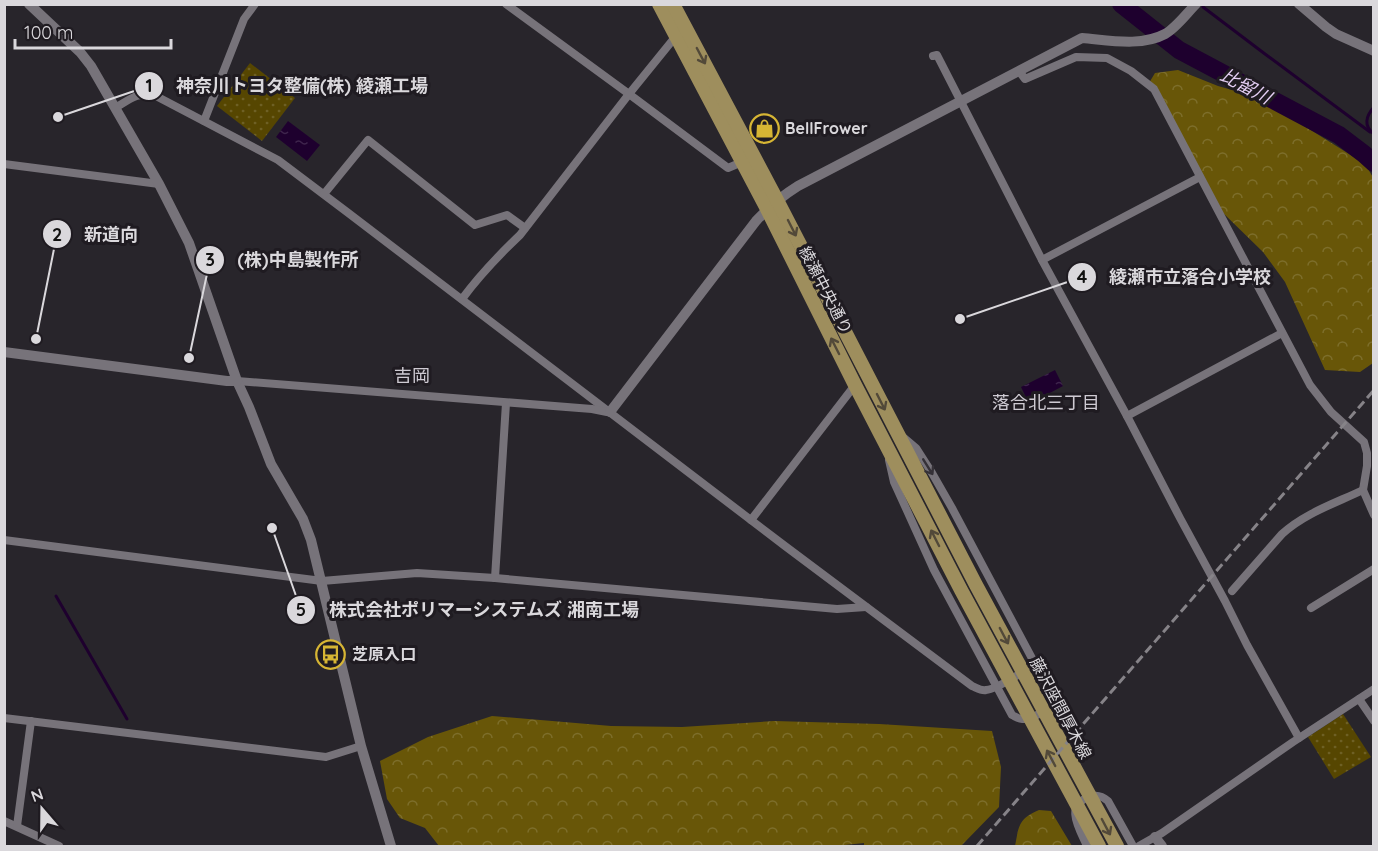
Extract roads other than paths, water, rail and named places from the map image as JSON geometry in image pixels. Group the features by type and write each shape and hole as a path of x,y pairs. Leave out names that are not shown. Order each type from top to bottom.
{"main road":[{"name":"綾瀬中央通り","path":"659,4 742,162 772,205 898,433 976,585"},
{"name":"綾瀬中央通り","path":"673,4 772,205 855,385 962,590"},
{"name":"藤沢座間厚木線","path":"976,585 1117,846"},
{"name":"藤沢座間厚木線","path":"962,590 1099,846"}],"street":[{"path":"29,4 80,52 97,76 159,184 189,243 237,381 271,464 303,519 311,540 362,746 392,846"},
{"path":"204,121 244,19 255,4"},
{"path":"506,4 728,168 742,162"},
{"path":"610,412 756,221 772,205 798,186 1082,39 1132,41 1152,39 1166,33 1196,4"},
{"path":"1299,4 1336,34 1374,51"},
{"path":"462,299 478,278 520,235 676,36"},
{"path":"933,56 937,55 1042,260 1299,738"},
{"path":"1019,71 1025,79 1076,57 1107,58 1131,71 1154,89 1310,385 1331,412 1364,442 1367,459 1363,490 1374,515"},
{"path":"115,108 136,96 145,93 154,95 278,160 972,686 983,691 997,687 1035,664"},
{"path":"324,194 368,140 475,225 507,215 525,228"},
{"path":"4,165 159,184"},
{"path":"1042,260 1200,177"},
{"path":"1127,416 1282,333"},
{"path":"4,352 192,377 610,412"},
{"path":"751,520 855,385"},
{"path":"495,578 506,403"},
{"path":"886,442 894,482 934,570 1012,715 1025,720 1047,709 1051,695 952,508 916,448 898,433"},
{"path":"1232,591 1291,526 1363,490"},
{"path":"4,540 322,581 417,573 837,609 866,607"},
{"path":"1311,608 1374,569"},
{"path":"1139,846 1158,842 1299,738 1374,689"},
{"path":"1359,699 1374,721"},
{"path":"4,718 326,757 362,746"},
{"path":"17,826 31,721"},
{"path":"1087,846 1075,820 1074,812 1077,805 1085,798 1095,795 1108,801 1133,846"},
{"path":"5,822 59,846"}],"water":[{"path":"288,121 320,145 307,161 276,137"},
{"path":"1055,370 1063,386 1029,404 1021,387"}],"waterway":[{"name":"比留川","path":"1121,4 1179,50 1339,135 1374,163"},
{"path":"1203,7 1370,132"},
{"path":"1374,107 1367,121 1368,128 1374,134"},
{"path":"56,596 127,719"}],"railway":[{"path":"977,846 1374,390"}],"place":[{"name":"神奈川トヨタ整備(株) 綾瀬工場","path":"58,117"},
{"name":"BellFrower","path":"764,128"},
{"name":"綾瀬市立落合小学校","path":"960,319"},
{"name":"新道向","path":"36,339"},
{"name":"(株)中島製作所","path":"189,358"},
{"name":"株式会社ポリマーシステムズ 湘南工場","path":"272,528"},
{"name":"芝原入口","path":"331,654"}],"district":[{"name":"吉岡","path":"412,375"},
{"name":"落合北三丁目","path":"1046,402"}]}
